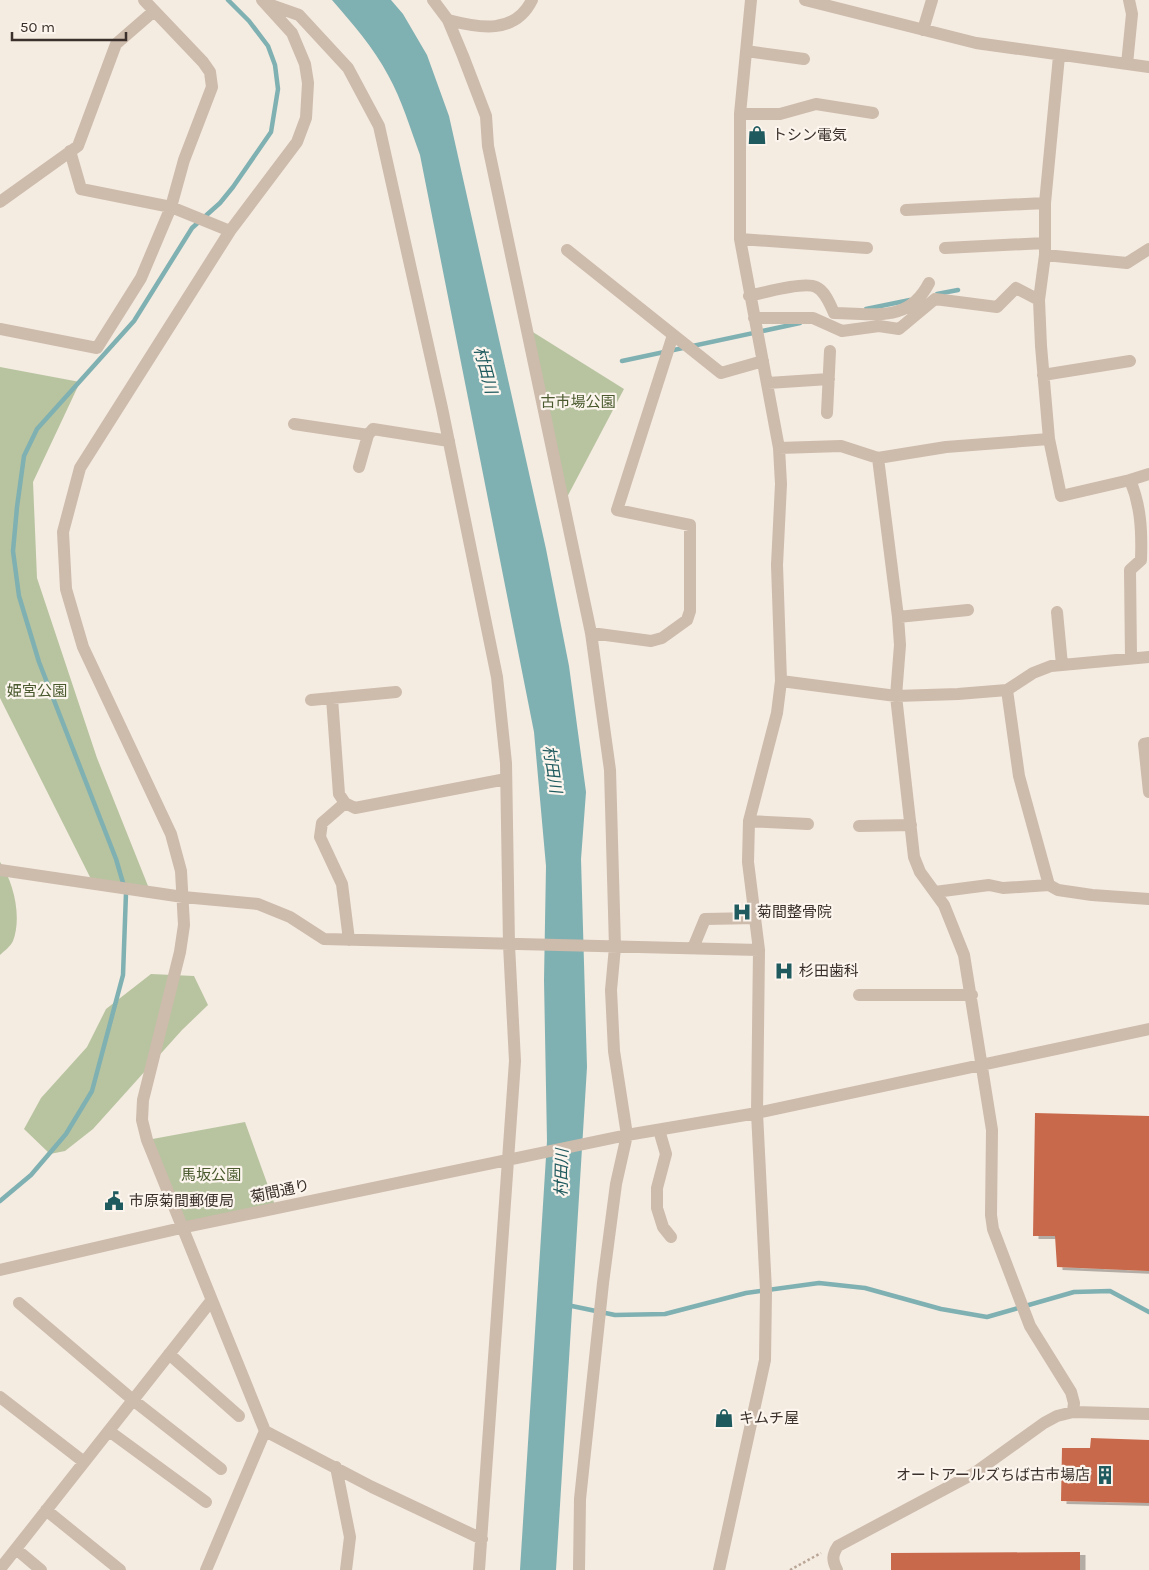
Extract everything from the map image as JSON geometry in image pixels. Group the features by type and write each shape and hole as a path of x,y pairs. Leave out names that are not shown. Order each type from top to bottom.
{"street":[{"path":"0,329 97,348 141,278 171,207 184,160 212,87 210,72 203,62 144,0"},
{"path":"433,0 448,20 486,116 488,146 591,633 610,770 615,947 611,990 614,1051 627,1135 616,1184 602,1293 580,1499 579,1570"},
{"path":"448,20 482,28 503,25 528,10 532,0"},
{"path":"719,1570 764,1360 766,1291 757,1113 759,950 748,862 749,821 777,713 781,681 777,565 781,484 779,448 768,383 749,296 740,239 740,114 751,0"},
{"path":"805,0 976,43 1149,67"},
{"path":"923,30 932,0"},
{"path":"1127,64 1132,14 1129,0"},
{"path":"264,2 292,33 305,64 308,83 306,118 297,142 230,231 80,468 63,532 66,589 83,647 171,834 181,871 184,897 184,925 180,952 143,1100 142,1110 147,1140 181,1228 265,1430 482,1539"},
{"path":"264,2 299,15 348,68 379,126 449,441 497,677 506,778 509,945 515,1061 479,1570"},
{"path":"0,202 78,146 116,44 154,11"},
{"path":"746,51 804,60"},
{"path":"1059,56 1045,203 1045,249 1039,300 1049,439 1061,496 1149,474"},
{"path":"740,114 780,114 816,104 874,113"},
{"path":"70,151 81,189 171,207 230,231"},
{"path":"906,210 1045,203"},
{"path":"740,239 868,248"},
{"path":"945,248 1045,249 1127,263 1149,249"},
{"path":"567,250 721,373 763,361"},
{"path":"749,296 806,285 816,287 824,294 834,313 898,313 922,297 929,284"},
{"path":"754,318 813,318 842,331 879,326 899,328 935,299 997,307 1016,288 1039,300"},
{"path":"591,633 650,641 662,638 687,620 690,611 690,525 617,510 673,335"},
{"path":"827,413 830,351"},
{"path":"1043,375 1130,361"},
{"path":"768,383 829,379"},
{"path":"294,424 368,435"},
{"path":"359,467 368,435 373,429 449,441"},
{"path":"779,448 841,446 878,458 946,447 1049,439"},
{"path":"878,458 898,617 900,645 896,696 914,857 920,872 944,905 964,955 972,994 992,1130 991,1215 993,1229 1030,1326 1071,1392 1074,1403 1073,1412"},
{"path":"1130,480 1136,495 1142,528 1141,560 1130,570 1131,658"},
{"path":"898,617 968,610"},
{"path":"1057,612 1062,665"},
{"path":"781,681 896,696 1007,690 1033,673 1062,665 1149,657"},
{"path":"1007,690 1019,776 1049,885"},
{"path":"311,700 396,692"},
{"path":"332,698 339,794 345,802 355,808 506,778"},
{"path":"1149,744 1144,744 1149,792"},
{"path":"345,802 322,823 320,837 342,884 349,940"},
{"path":"749,821 808,824"},
{"path":"859,826 911,825"},
{"path":"0,870 184,897 258,904 290,917 324,940 759,950"},
{"path":"935,892 988,885 1003,888 1049,885 1058,890 1092,895 1149,899"},
{"path":"693,948 705,919 756,918"},
{"path":"859,995 972,994"},
{"name":"菊間通り","path":"0,1270 181,1228 627,1135 757,1113 1149,1029"},
{"path":"659,1130 666,1154 657,1188 657,1208 663,1226 671,1237"},
{"path":"0,1569 211,1301"},
{"path":"18,1303 133,1400 221,1469"},
{"path":"169,1354 239,1416"},
{"path":"0,1397 84,1462"},
{"path":"837,1570 833,1562 833,1554 838,1546 973,1474 1044,1423 1057,1416 1073,1412 1149,1414"},
{"path":"206,1570 265,1430"},
{"path":"109,1431 206,1502"},
{"path":"336,1467 350,1537 346,1570"},
{"path":"46,1510 120,1570"},
{"path":"16,1549 41,1570"}],"path":[{"path":"790,1570 822,1553 833,1554"}],"green space":[{"name":"古市場公園","path":"528,329 624,389 565,501"},
{"name":"姫宮公園","path":"0,367 80,382 33,482 37,578 97,758 150,891 93,883 0,698"},
{"path":"0,862 13,890 17,921 13,941 0,955"},
{"path":"151,974 194,976 208,1005 182,1030 93,1129 65,1151 50,1154 24,1129 41,1098 87,1047 106,1009"},
{"name":"馬坂公園","path":"245,1122 276,1208 181,1228 147,1140"}],"water":[{"name":"村田川","path":"332,0 391,0 403,14 427,55 449,116 546,549 569,666 586,792 581,859 587,1067 556,1570 520,1570 547,1141 544,980 546,866 534,732 420,155 398,94 382,65 362,36"}],"building":[{"path":"1035,1113 1149,1116 1149,1271 1057,1267 1055,1236 1033,1236"},
{"name":"オートアールズちば古市場店","path":"1091,1438 1149,1440 1149,1503 1061,1501 1062,1448 1090,1448"},
{"path":"1080,1552 1080,1570 891,1570 891,1553"}],"waterway":[{"path":"0,1201 31,1175 66,1134 92,1091 123,975 126,893 116,859 39,662 19,596 13,551 24,456 37,429 134,321 192,228 220,203 271,132 278,89 275,65 268,46 249,21 228,0"},
{"path":"937,294 958,290"},
{"path":"866,309 910,300"},
{"path":"622,361 800,323"},
{"path":"567,1305 615,1315 665,1314 746,1293 819,1283 865,1288 941,1309 987,1317 1074,1292 1110,1291 1149,1312"}],"place":[{"name":"トシン電気","path":"757,135"},
{"name":"菊間整骨院","path":"742,912"},
{"name":"杉田歯科","path":"784,971"},
{"name":"市原菊間郵便局","path":"114,1201"},
{"name":"キムチ屋","path":"724,1418"},
{"name":"オートアールズちば古市場店","path":"1105,1475"}]}
